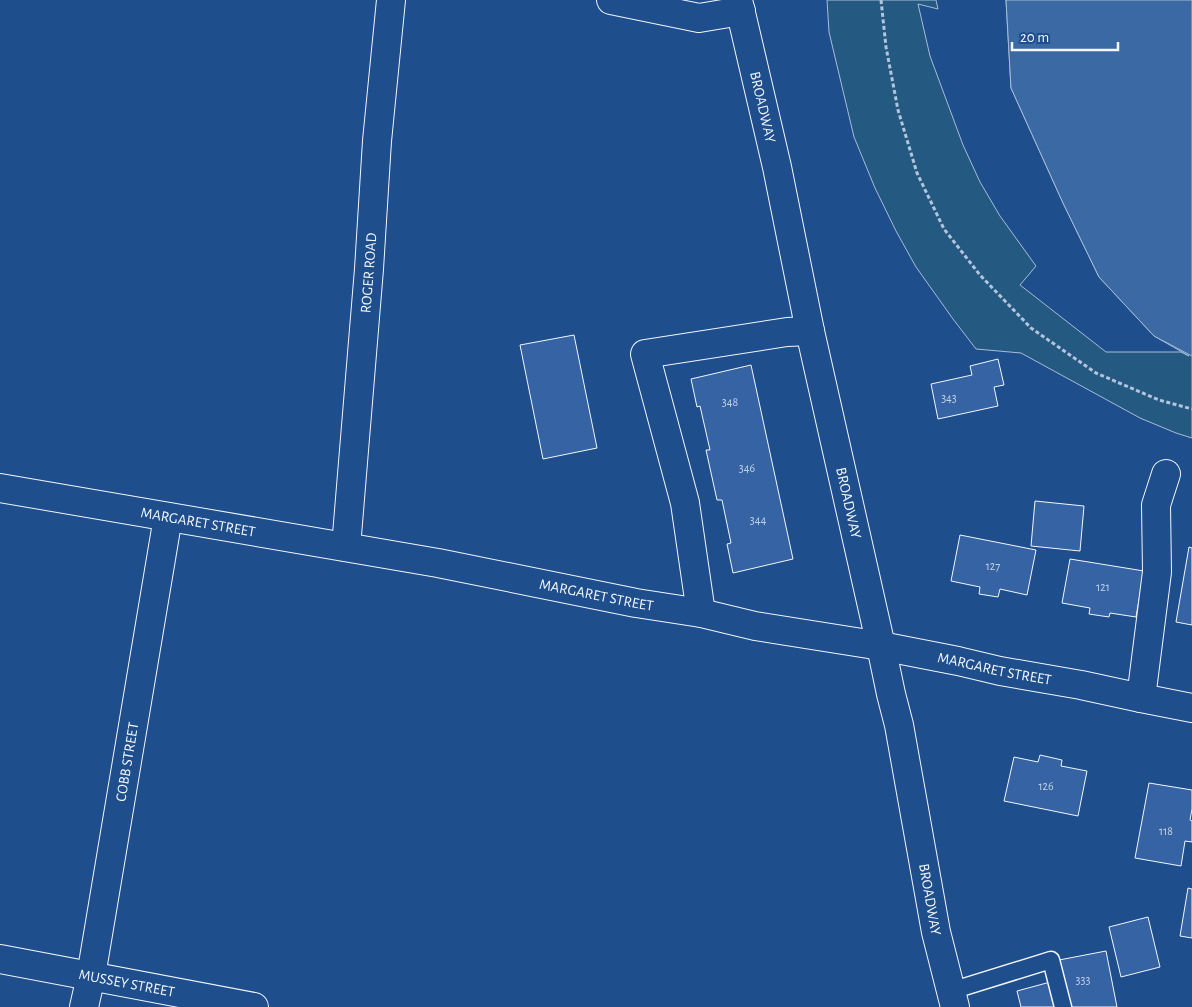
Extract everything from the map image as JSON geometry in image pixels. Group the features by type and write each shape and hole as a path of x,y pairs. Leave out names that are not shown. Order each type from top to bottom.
{"street":[{"name":"ROGER ROAD","path":"346,546 369,269 377,141 391,0"},
{"path":"611,0 699,18 740,6"},
{"name":"BROADWAY","path":"740,6 777,167 810,331 899,725 936,932 953,999"},
{"path":"701,613 685,502 645,354 787,332 810,331"},
{"path":"1141,698 1157,572 1156,504 1166,474"},
{"name":"MARGARET STREET","path":"0,488 346,546 636,603 701,613 755,626 958,660 1000,671 1081,685 1192,708"},
{"name":"COBB STREET","path":"84,1007 91,976 168,517"},
{"name":"MUSSEY STREET","path":"0,959 254,1007"}],"lane":[{"path":"953,999 1051,960 1063,1007"}],"path":[{"path":"881,0 886,46 898,110 917,173 944,229 980,275 1032,328 1096,374 1159,400 1192,409"}],"shaded area":[{"path":"827,0 936,0 938,9 918,4 930,56 963,145 980,182 1000,216 1036,266 1020,285 1106,352 1181,352 1189,356 1154,336 1099,277 1011,88 1006,0 1192,0 1192,438 1140,418 1021,353 976,349 916,267 875,188 854,137 829,32"},
{"path":"1006,0 1192,0 1192,356 1154,336 1099,277 1011,88"}],"building":[{"path":"574,335 597,448 543,459 520,345"},
{"path":"998,359 1004,385 994,387 998,406 938,419 931,384 972,375 970,366"},
{"path":"751,365 793,559 733,573 727,544 731,543 722,500 717,500 706,450 710,450 700,406 697,407 691,379"},
{"path":"1035,501 1084,506 1080,551 1031,546"},
{"path":"960,535 1036,550 1027,595 1000,589 998,597 979,594 980,587 951,581"},
{"path":"1189,547 1192,548 1192,625 1176,622"},
{"path":"1070,559 1144,571 1136,617 1110,613 1109,617 1089,614 1090,608 1062,603"},
{"path":"1040,755 1062,760 1061,766 1087,771 1078,816 1004,801 1014,757 1038,762"},
{"path":"1149,783 1192,790 1190,820 1192,821 1192,842 1185,841 1181,866 1135,858"},
{"path":"1188,888 1192,889 1192,938 1180,936"},
{"path":"1148,917 1160,967 1121,977 1109,927"},
{"path":"1106,951 1117,1007 1069,1007 1059,960"},
{"path":"1054,981 1060,1007 1021,1007 1017,991"}]}
